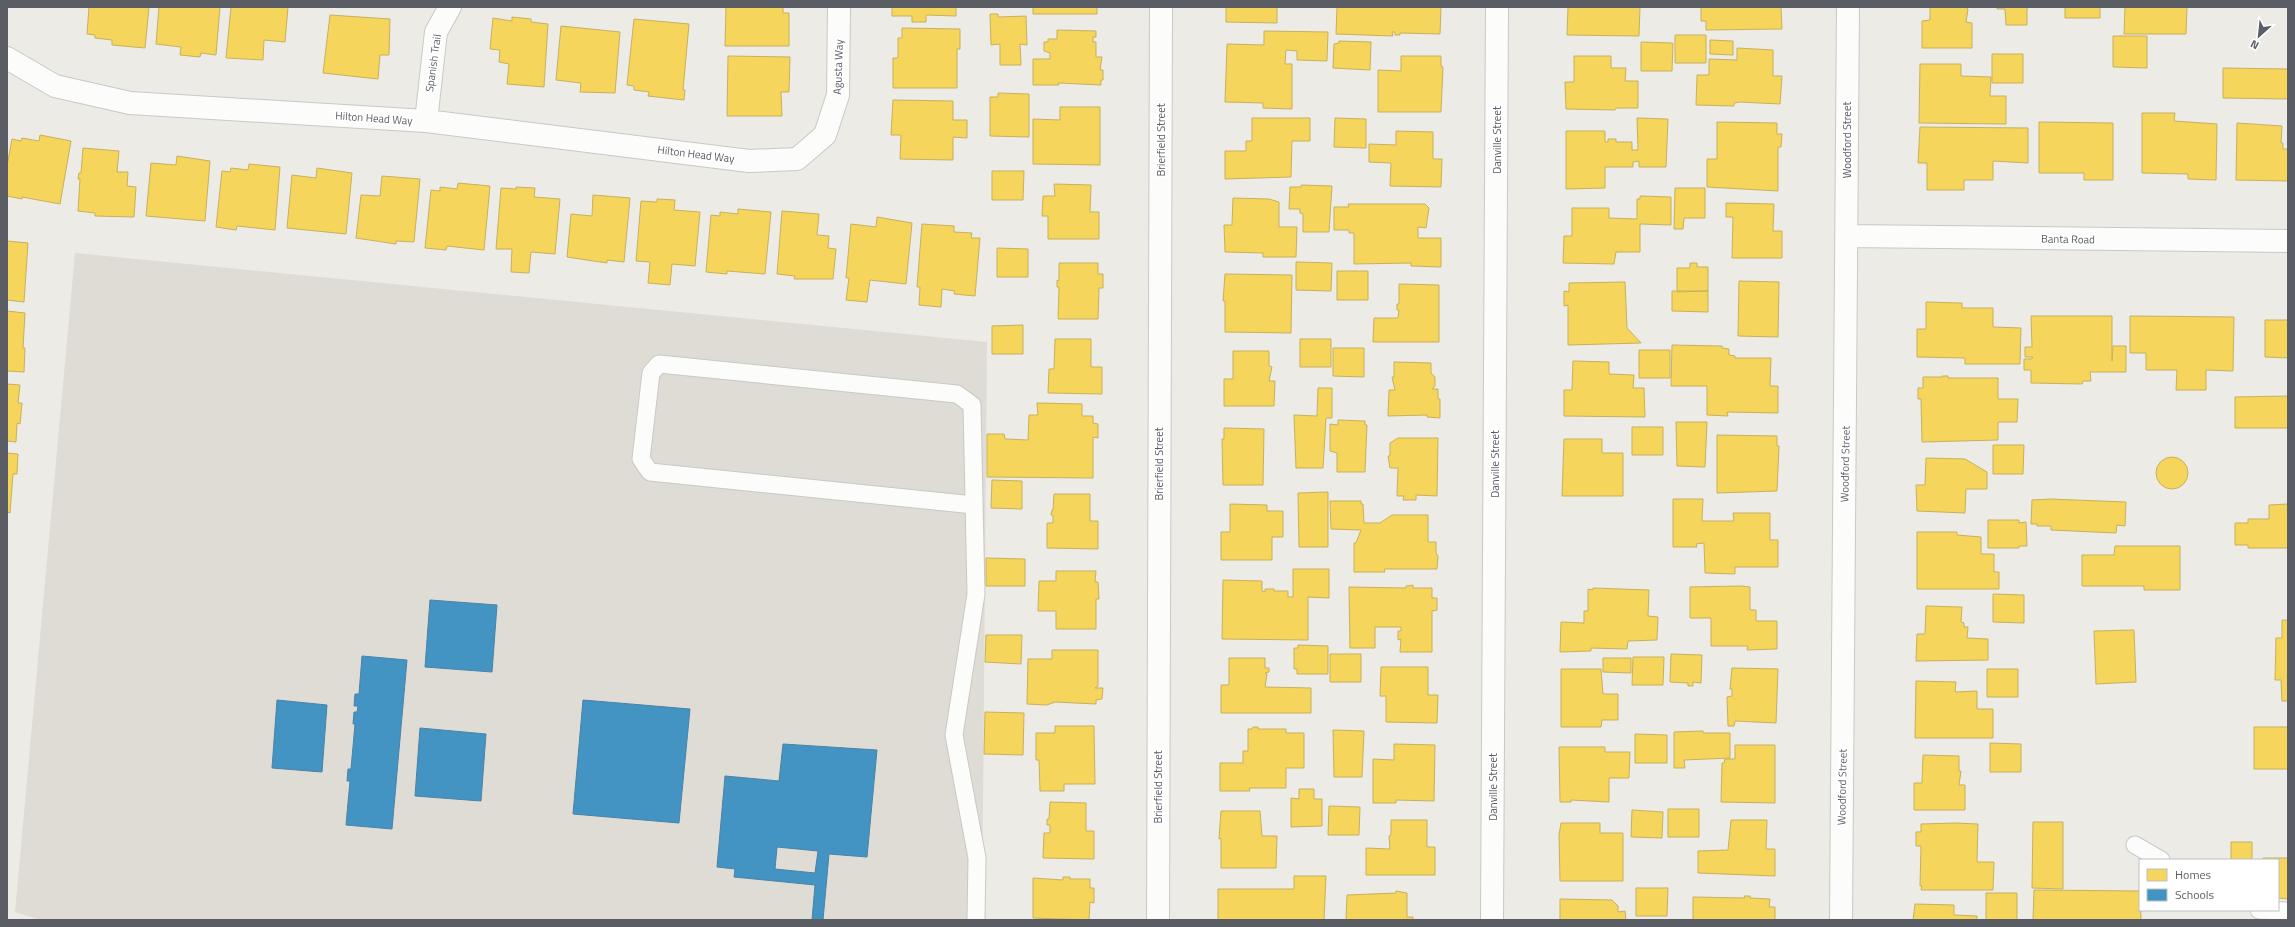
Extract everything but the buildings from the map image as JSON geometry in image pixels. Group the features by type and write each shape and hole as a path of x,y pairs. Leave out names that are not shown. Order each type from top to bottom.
{"street":[{"name":"Spanish Trail","path":"426,121 436,32 450,7"},
{"name":"Agusta Way","path":"749,161 797,159 825,135 838,95 839,7"},
{"name":"Brierfield Street","path":"1158,920 1161,7"},
{"name":"Danville Street","path":"1492,920 1497,7"},
{"name":"Woodford Street","path":"1841,920 1848,7"},
{"name":"Hilton Head Way","path":"7,58 55,86 130,102 426,121 749,161"},
{"name":"Banta Road","path":"1847,236 2288,241"}],"lane":[{"path":"974,505 650,472 641,459 651,373 659,364 957,394 972,406 976,594 954,735 977,858 976,920"},
{"path":"2135,845 2159,859"}],"shaded area":[{"path":"75,253 987,342 982,920 41,920 15,912"}]}
